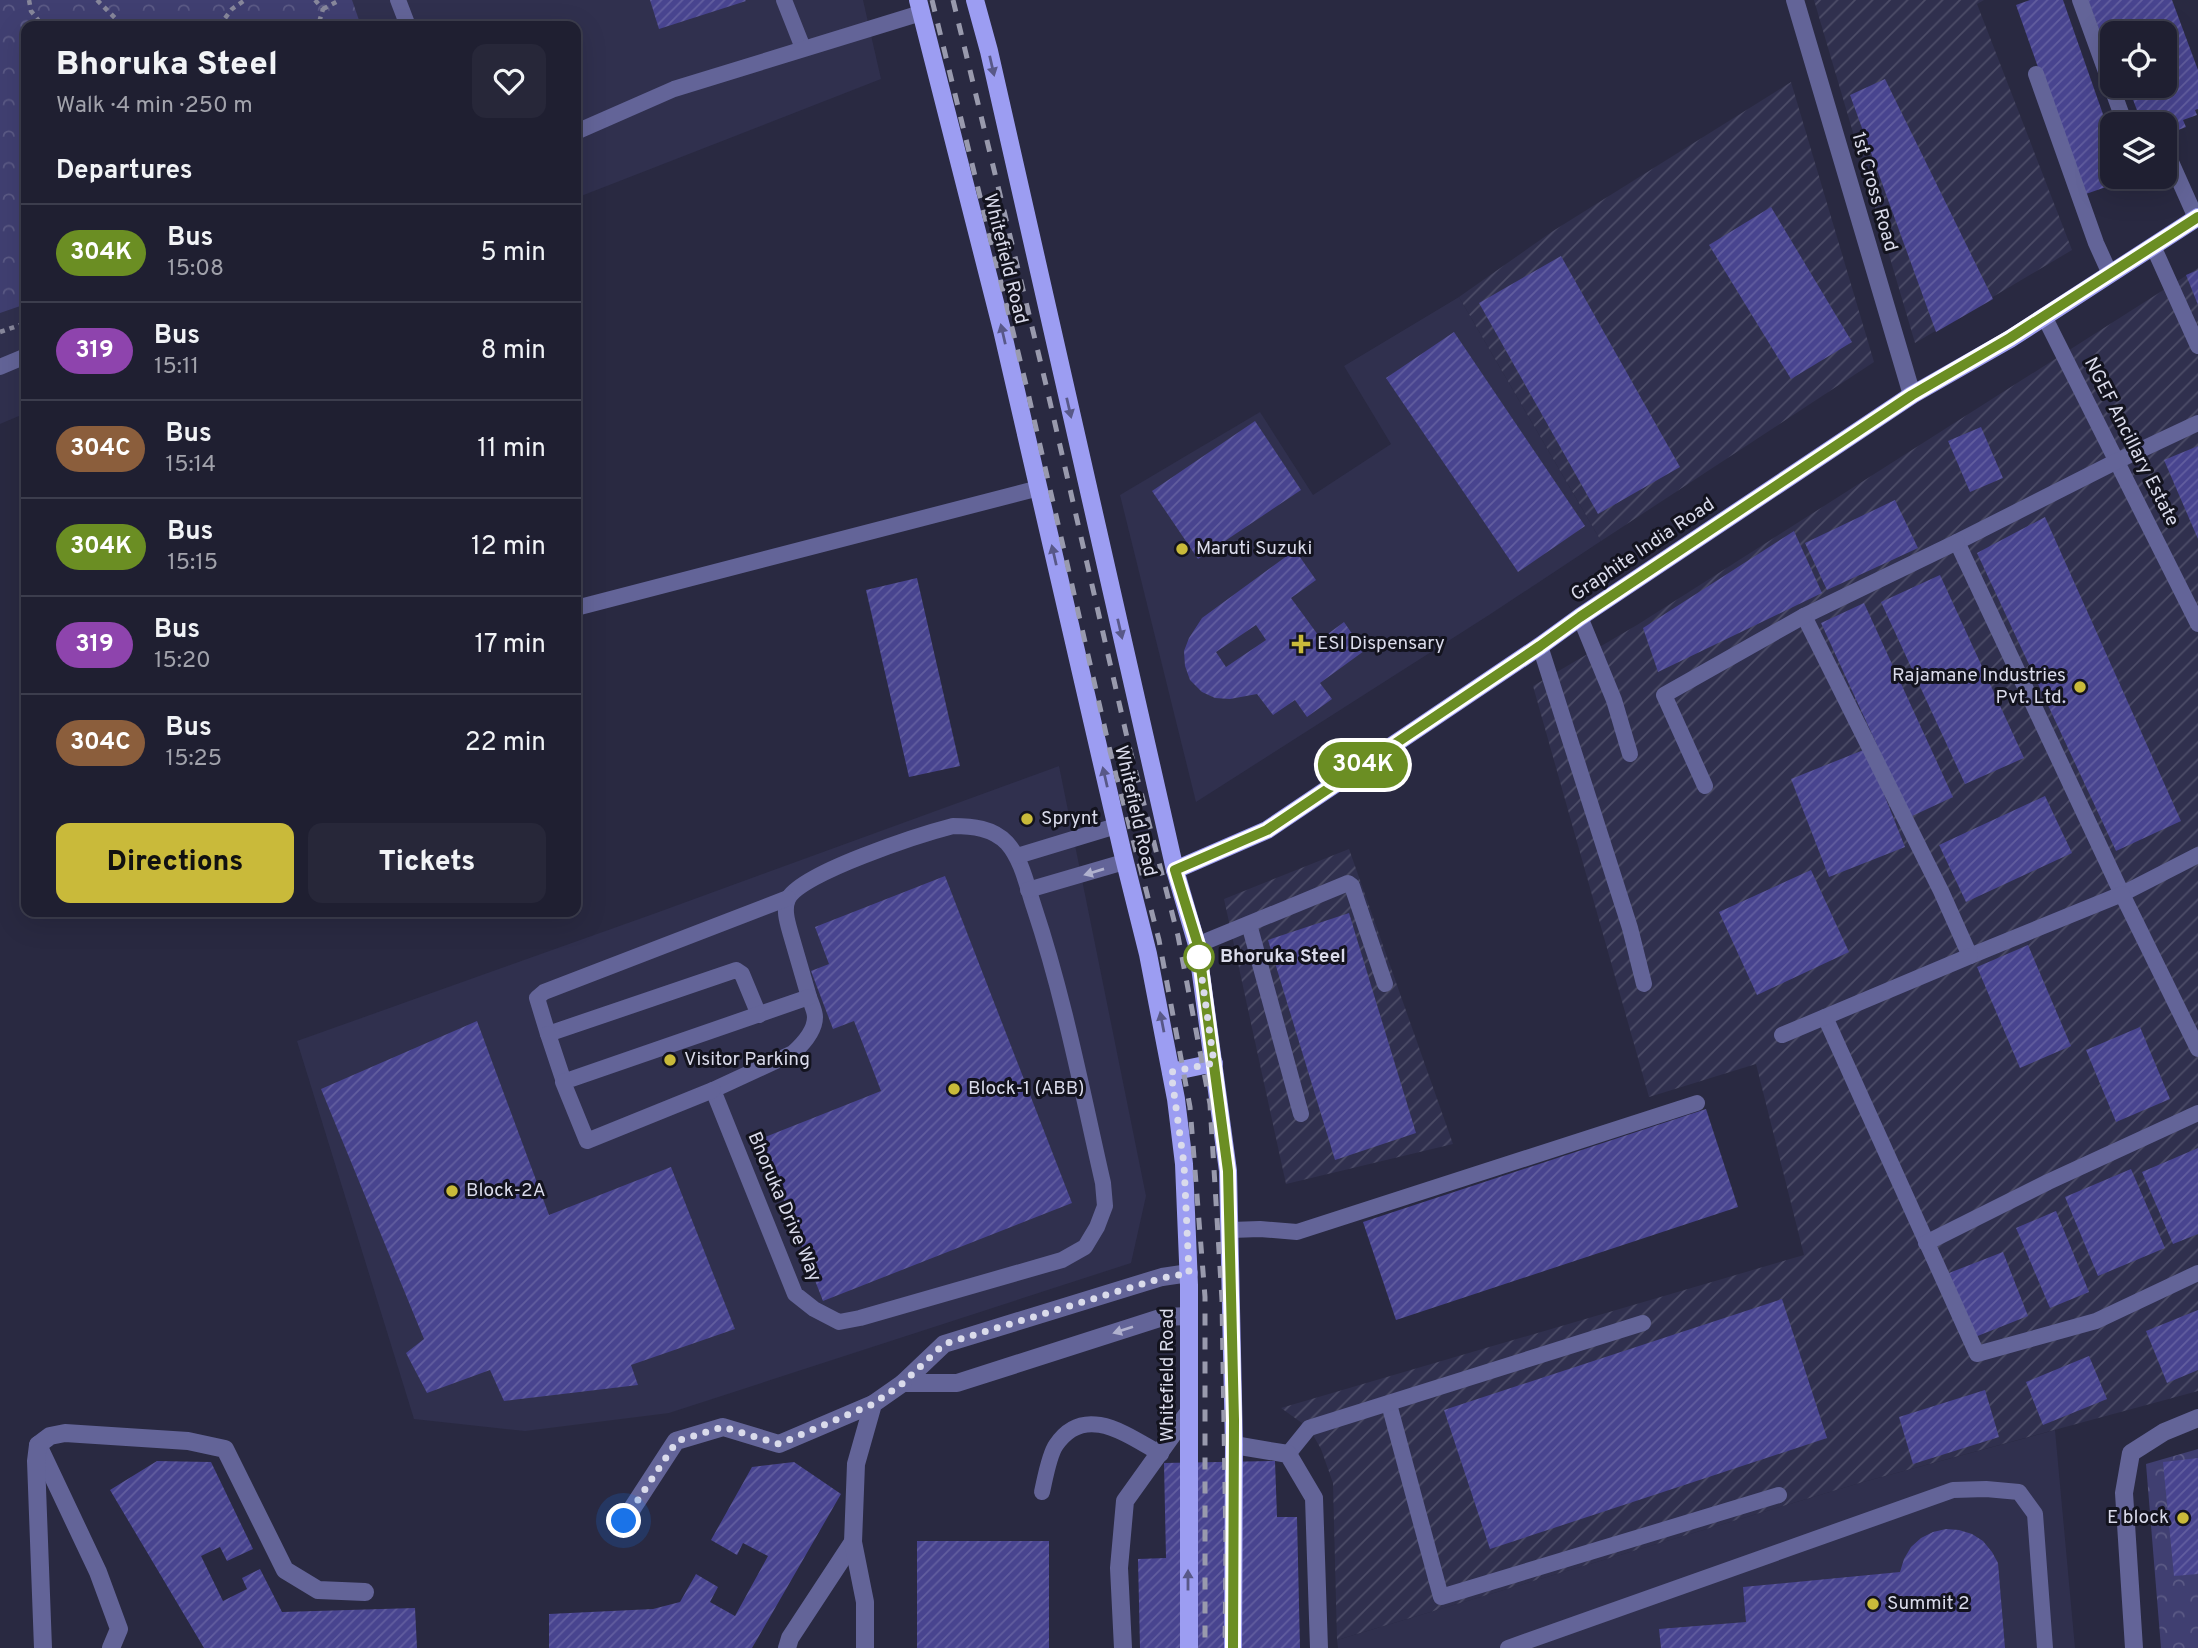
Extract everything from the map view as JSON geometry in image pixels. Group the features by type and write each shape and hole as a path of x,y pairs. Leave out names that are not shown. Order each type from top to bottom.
{"main road":[{"name":"Whitefield Road","path":"975,0 989,51 1175,870"},
{"name":"Whitefield Road","path":"919,6 1002,330 1124,862 1148,954 1171,1072 1184,1164 1189,1273 1189,1648"},
{"name":"Graphite India Road","path":"1175,870 1267,830 1912,395 2010,338 2197,217"},
{"path":"1175,870 1198,945 1228,1171 1234,1445 1233,1648"},
{"path":"1171,1072 1214,1063"}],"street":[{"name":"1st Cross Road","path":"1796,0 1912,395"},
{"path":"624,1521 677,1441 723,1427 779,1444 873,1404 903,1383 944,1344 1162,1278 1189,1273"},
{"path":"903,1383 957,1383 1163,1317 1189,1316"},
{"path":"865,1648 865,1602 853,1542 856,1464 873,1404"},
{"path":"1123,1648 1119,1568 1125,1501 1188,1413"},
{"path":"2133,1648 2124,1493 2131,1453 2164,1432 2198,1418"},
{"path":"43,1648 36,1461 38,1445 50,1436 65,1433 188,1441 225,1449 285,1570 318,1590 365,1592"},
{"path":"38,1445 98,1572 119,1629 111,1648"},
{"path":"1234,1445 1288,1454 1314,1499 1319,1648"},
{"path":"787,1648 790,1638 853,1542"}],"lane":[{"path":"398,0 406,21"},
{"path":"784,0 803,48"},
{"path":"2080,0 2121,112"},
{"path":"581,130 674,89 803,48 919,6"},
{"path":"2036,74 2096,243 2110,274"},
{"path":"2177,174 2197,217"},
{"path":"2153,246 2198,346"},
{"name":"NGEF Ancillary Estate","path":"2044,316 2198,624"},
{"path":"0,366 21,358"},
{"path":"1705,786 1664,695 1804,616 2198,423"},
{"path":"581,607 1039,488"},
{"path":"1957,542 2198,1049"},
{"path":"1804,616 1935,878 1970,956"},
{"path":"1580,617 1614,700 1630,754"},
{"path":"1540,646 1630,928 1644,984"},
{"name":"Bhoruka Drive Way","path":"548,1034 537,1003 537,999 544,992 788,898 804,883 828,871 929,832 953,826 972,826 994,833 1006,842 1017,856 1050,954 1103,1183 1105,1206 1085,1247 1062,1260 839,1322 814,1309 795,1294 713,1090"},
{"path":"1017,856 1116,826"},
{"path":"1782,1035 2122,894 2198,855"},
{"path":"1028,890 1124,862"},
{"path":"1198,945 1335,887 1350,884 1385,984"},
{"path":"759,1015 742,974 736,970 548,1034 587,1141 713,1090 793,1053 801,1046 810,1034 815,1017 788,926 785,909 788,898"},
{"path":"1250,924 1301,1114"},
{"path":"564,1082 809,997"},
{"path":"1825,1017 1978,1354 2096,1321 2198,1273"},
{"path":"1231,1230 1260,1228 1297,1232 1697,1103"},
{"path":"1926,1243 2048,1182 2198,1114"},
{"path":"1288,1454 1309,1428 1643,1323"},
{"path":"1388,1404 1441,1597 1779,1495"},
{"path":"1042,1492 1055,1446 1072,1428 1090,1422 1114,1429 1161,1454"},
{"path":"1508,1648 1953,1490 1986,1489 2019,1492 2035,1514 2045,1648"}],"path":[{"path":"29,0 31,11 39,21"},
{"path":"97,0 118,21"},
{"path":"223,21 232,9 245,0"},
{"path":"315,0 323,9"},
{"path":"319,21 323,9 340,0"},
{"path":"0,332 21,325"}],"shaded area":[{"path":"0,0 863,0 881,79 581,196 581,21 21,21 21,415 0,424"},
{"path":"1814,0 1984,0 1977,4 2072,250 1915,343"},
{"path":"1791,82 1874,362 1601,541 1459,297 1553,231"},
{"path":"2198,268 2198,1391 1863,1482 1337,1640 1333,1483 1321,1449 1309,1428 1281,1408 1804,1255 1756,1064 1649,1097 1533,686 1637,625"},
{"path":"1459,297 1601,541 1196,802 1120,495 1260,412 1313,495 1391,444 1344,366"},
{"path":"1059,766 1146,1196 1131,1263 669,1413 525,1431 414,1419 297,1041"},
{"path":"1349,849 1453,1144 1286,1184 1224,899"},
{"path":"2055,1430 2075,1648 1338,1648 1337,1640 1863,1482"}],"green space":[{"path":"0,0 352,0 359,21 21,21 21,306 0,313"},
{"path":"2198,1449 2198,1648 2161,1648 2146,1464"}],"building":[{"path":"650,0 745,0 746,1 659,29"},
{"path":"2030,0 2063,0 2102,112 2100,112 2100,189 2083,195 2016,5"},
{"path":"2088,0 2172,0 2198,70 2198,109 2195,110 2197,115 2183,120 2186,127 2177,130 2177,112 2138,112 2132,98 2177,98 2177,21 2100,21 2100,32"},
{"path":"1885,79 1993,299 1936,332 1850,95"},
{"path":"1771,207 1852,342 1791,379 1709,245"},
{"path":"1561,256 1680,467 1598,514 1479,303"},
{"path":"2198,270 2198,305 2186,275"},
{"path":"1454,332 1585,526 1518,572 1386,378"},
{"path":"1255,421 1301,490 1198,559 1152,491"},
{"path":"1981,427 2003,478 1970,492 1948,441"},
{"path":"2198,446 2198,539 2164,460"},
{"path":"1895,500 1918,548 1827,590 1805,543"},
{"name":"Rajamane Industries Pvt. Ltd.","path":"2045,517 2181,821 2116,851 1977,553"},
{"path":"1794,531 1822,593 1658,672 1643,628"},
{"path":"1295,550 1316,580 1291,598 1321,639 1344,622 1364,651 1320,683 1332,699 1307,717 1295,700 1273,715 1257,694 1230,699 1215,698 1202,692 1190,680 1184,651 1202,618","holes":["1256,625 1266,640 1226,667 1216,652"]},
{"path":"1940,575 2024,758 1965,784 1881,602"},
{"path":"917,578 960,766 909,777 866,590"},
{"path":"1864,603 1953,797 1910,817 1821,623"},
{"path":"1866,749 1905,847 1829,877 1791,779"},
{"path":"2045,796 2072,853 1966,902 1939,845"},
{"path":"1811,870 1849,952 1757,995 1719,912"},
{"name":"Block-1 (ABB)","path":"945,876 1072,1203 823,1301 760,1139 881,1091 854,1021 833,1029 811,971 829,964 815,927"},
{"path":"1349,913 1416,1133 1335,1160 1268,940"},
{"path":"2028,945 2071,1046 2020,1068 1977,967"},
{"name":"Block-2A","path":"477,1021 549,1215 671,1167 735,1329 631,1365 638,1385 504,1401 490,1370 427,1393 406,1353 424,1339 321,1089"},
{"path":"2140,1027 2170,1099 2116,1122 2086,1050"},
{"path":"1706,1109 1738,1207 1396,1320 1363,1222"},
{"path":"2198,1148 2198,1234 2173,1244 2142,1172"},
{"path":"2131,1169 2165,1248 2098,1276 2065,1197"},
{"path":"2056,1211 2089,1292 2050,1308 2016,1228"},
{"path":"2003,1252 2028,1316 1975,1337 1949,1273"},
{"path":"1782,1299 1827,1438 1490,1549 1444,1410"},
{"path":"2198,1310 2198,1370 2167,1383 2146,1331"},
{"path":"2089,1356 2107,1399 2043,1425 2026,1382"},
{"path":"1985,1390 1999,1437 1913,1464 1899,1417"},
{"name":"E block","path":"2198,1458 2198,1574 2174,1576 2163,1462"},
{"path":"157,1461 211,1462 253,1549 227,1561 220,1547 201,1556 223,1601 247,1589 242,1578 260,1569 282,1612 415,1608 417,1648 204,1648 110,1490"},
{"path":"1275,1461 1277,1517 1297,1517 1300,1648 1140,1648 1138,1559 1166,1558 1164,1463"},
{"path":"794,1462 841,1494 752,1648 549,1648 549,1614 653,1609 680,1602 696,1574 718,1587 710,1602 735,1616 768,1556 743,1543 737,1555 711,1540 752,1467"},
{"name":"Summit 2","path":"1946,1529 1972,1534 1983,1541 1998,1563 2005,1648 1661,1648 1659,1629 1746,1622 1743,1587 1900,1572 1911,1547 1921,1538"},
{"path":"917,1541 1049,1541 1049,1648 917,1648"}],"railway":[{"path":"932,0 1028,393 1110,751 1159,940 1190,1107 1205,1297 1205,1648"},
{"path":"953,0 1047,389 1129,746 1178,936 1210,1104 1222,1300 1225,1648"}],"bus line":[{"name":"304K","path":"1233,1648 1234,1420 1228,1171 1198,945 1175,870 1267,830 1912,395 2010,338 2198,217"}],"place":[{"name":"Maruti Suzuki","path":"1182,549"},
{"name":"ESI Dispensary","path":"1301,644"},
{"name":"Rajamane Industries Pvt. Ltd.","path":"2080,687"},
{"name":"Sprynt","path":"1027,819"},
{"name":"Bhoruka Steel","path":"1199,957"},
{"name":"Visitor Parking","path":"670,1060"},
{"name":"Block-1 (ABB)","path":"954,1089"},
{"name":"Block-2A","path":"452,1191"},
{"name":"E block","path":"2183,1518"},
{"name":"Summit 2","path":"1873,1604"}],"route":[{"path":"624,1521 677,1441 723,1427 779,1444 873,1404 903,1383 944,1344 1162,1278 1189,1273 1184,1164 1171,1072 1214,1063 1199,957"}]}
